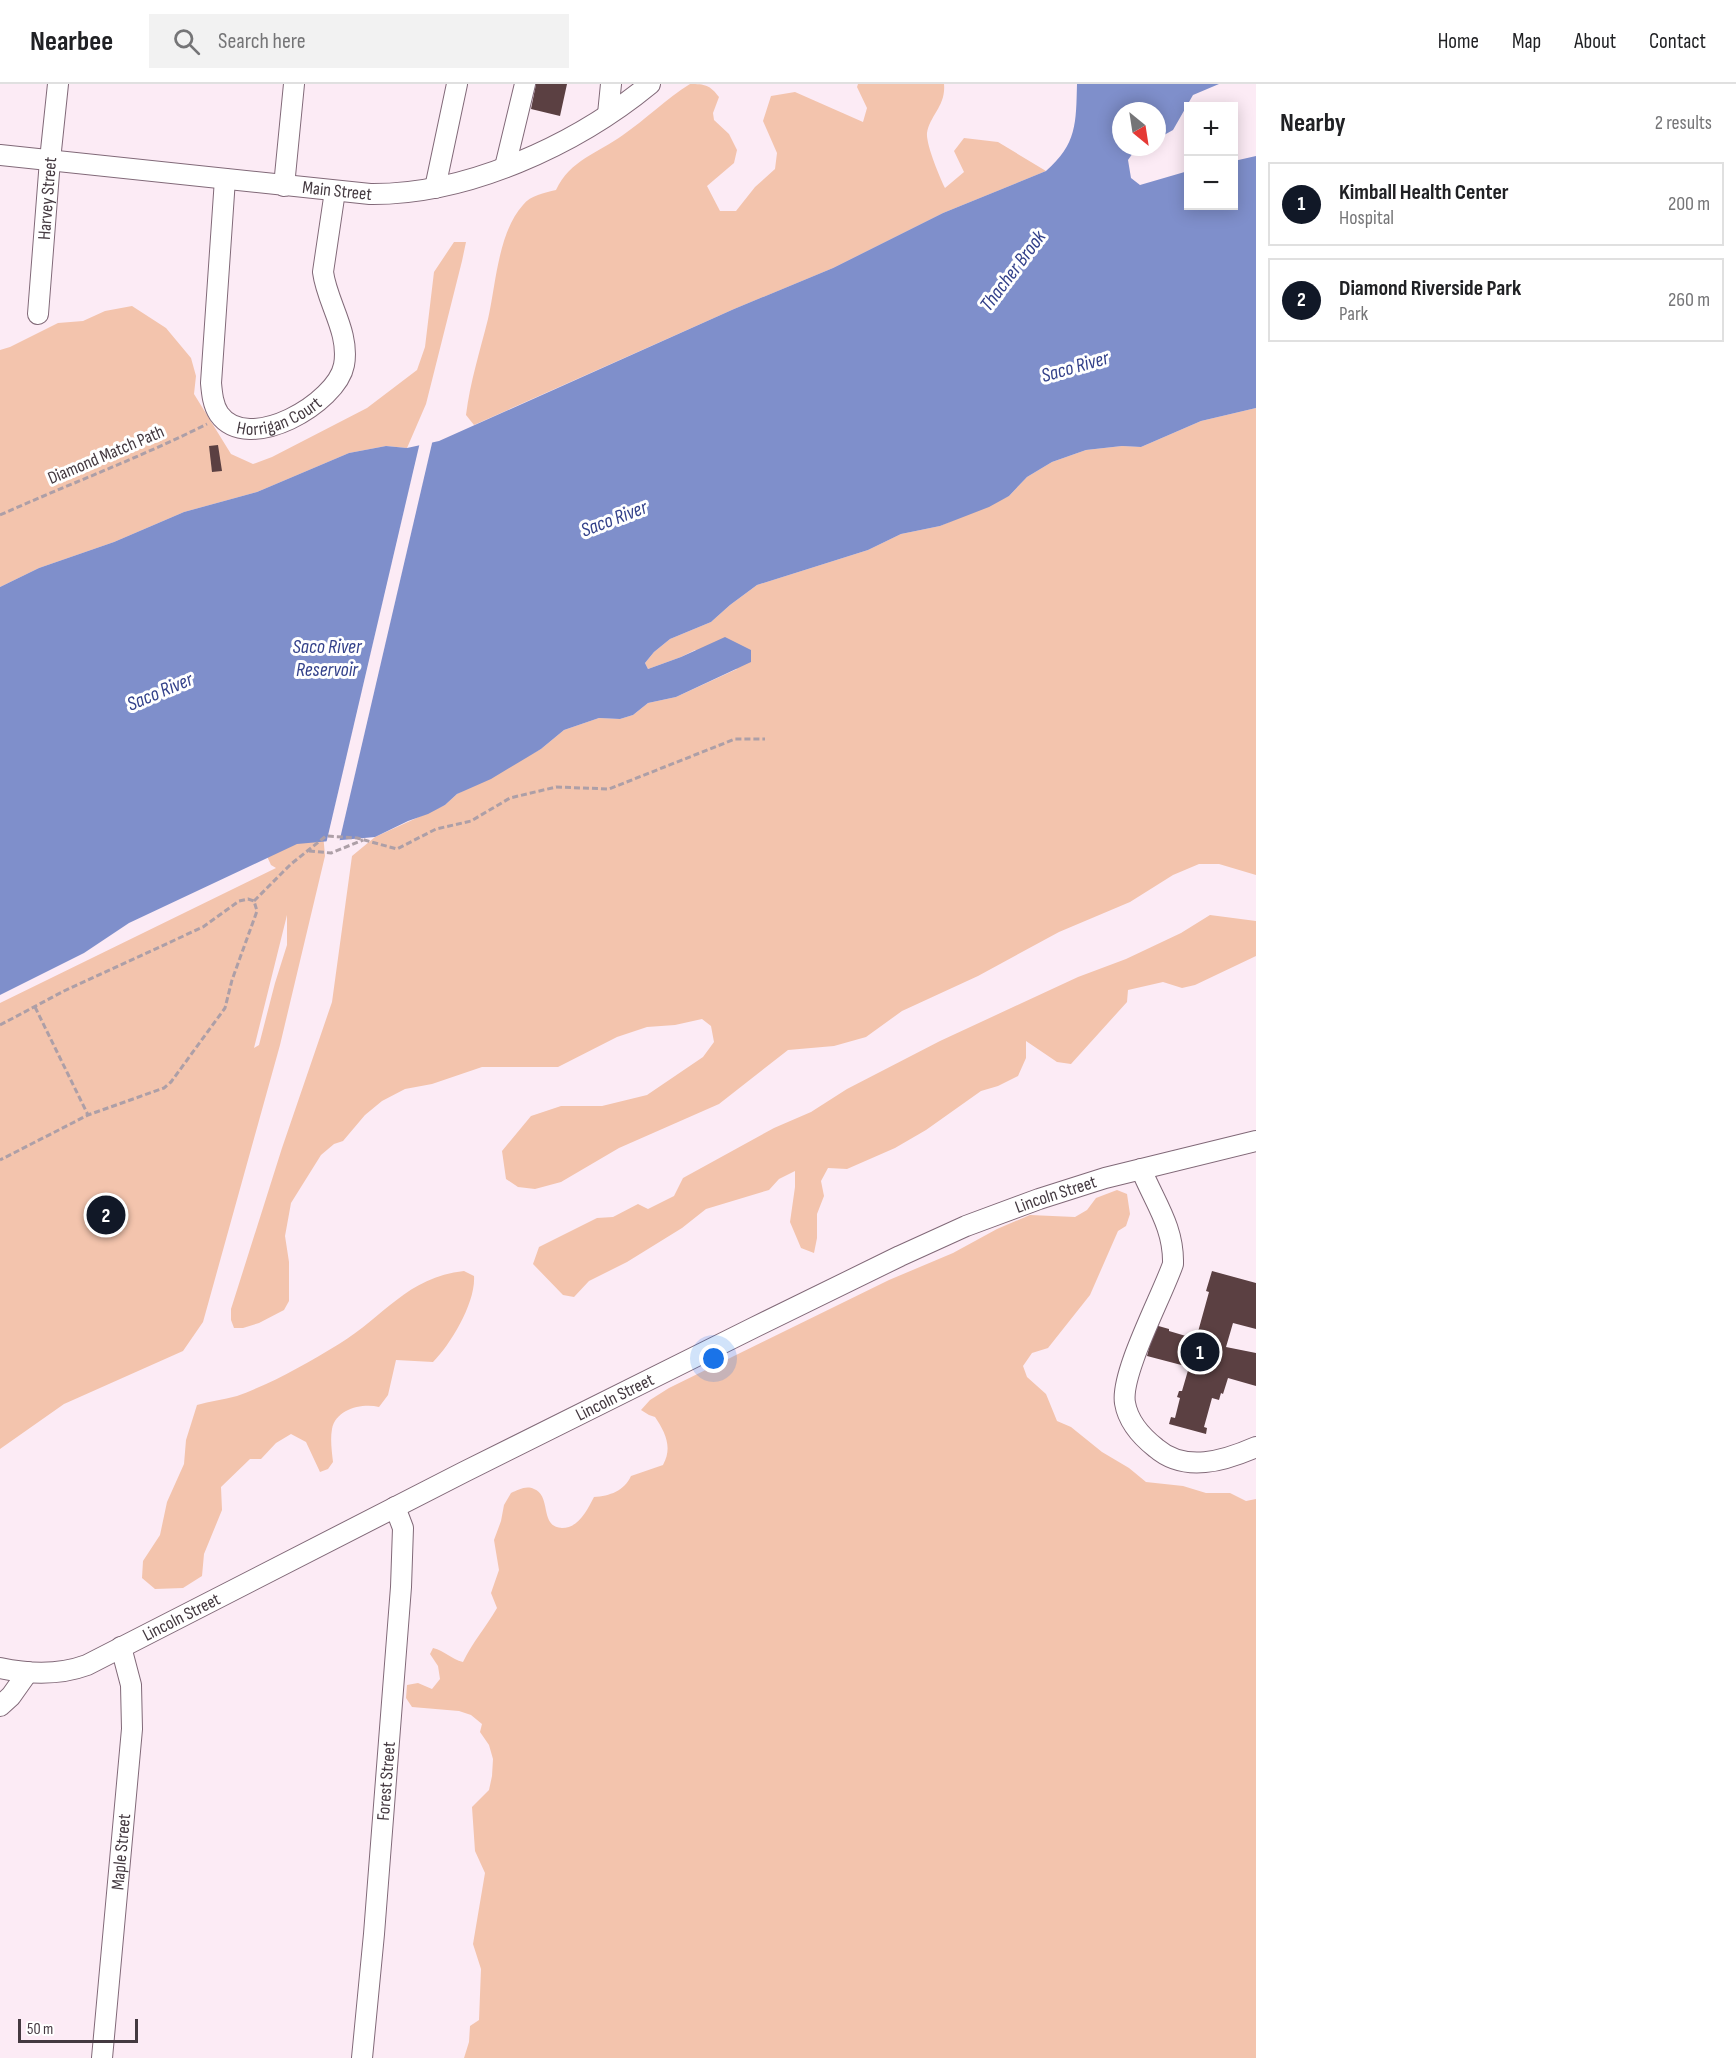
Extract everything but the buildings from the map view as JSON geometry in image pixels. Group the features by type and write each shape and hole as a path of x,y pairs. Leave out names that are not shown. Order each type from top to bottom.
{"street":[{"name":"Harvey Street","path":"39,314 58,84"},
{"path":"284,186 294,84"},
{"path":"435,188 458,84"},
{"path":"506,167 525,84"},
{"path":"608,114 611,84"},
{"name":"Main Street","path":"0,155 284,186 393,194 435,188 506,167 574,135 650,84"},
{"name":"Horrigan Court","path":"225,179 211,375 213,400 221,417 252,429 271,427 302,412 326,394 342,373 345,361 343,340 323,272 335,191"},
{"name":"Lincoln Street","path":"0,1668 28,1672 79,1668 909,1251 1001,1212 1070,1189 1256,1140"},
{"path":"1141,1169 1152,1196 1166,1220 1173,1249 1173,1264 1132,1363 1124,1397 1129,1417 1147,1441 1168,1458 1176,1461 1199,1463 1256,1448"},
{"name":"Forest Street","path":"362,2058 401,1587 402,1528 396,1507"},
{"name":"Maple Street","path":"102,2058 132,1728 131,1685 121,1647"},
{"path":"0,1706 11,1696 28,1672"}],"path":[{"name":"Diamond Match Path","path":"0,515 162,447 221,417"},
{"path":"254,901 326,836 364,839 398,849 436,829 471,821 510,798 556,787 609,789 735,739 765,739"},
{"path":"308,851 331,852 364,839"},
{"path":"0,1025 202,927 239,901 248,899 254,901"},
{"path":"0,1160 88,1115 164,1088 171,1082 225,1008 232,980 256,911 254,901"},
{"path":"35,1007 88,1115"}],"shaded area":[{"path":"690,84 707,86 719,97 713,113 714,120 729,134 737,150 734,163 707,186 720,211 736,211 755,187 775,169 777,153 763,121 771,96 795,92 863,122 867,108 857,87 858,84 944,84 943,98 931,121 927,138 945,188 964,172 954,151 964,138 998,142 1046,171 943,213 833,268 734,309 474,425 466,415 470,391 488,319 499,259 508,230 515,217 530,199 556,190 569,171 577,164 623,135"},
{"path":"454,242 466,242 462,261 426,404 407,448 386,446 349,453 257,492 184,512 114,542 39,568 0,587 0,350 58,323 83,321 105,311 132,306 166,328 191,358 196,376 194,394 231,454 253,464 272,457 367,408 417,370 425,347 434,272"},
{"path":"1256,408 1256,875 1219,864 1199,864 1173,875 1130,902 1059,932 978,976 902,1011 866,1037 834,1046 788,1050 719,1104 619,1148 561,1182 535,1189 518,1187 506,1179 502,1151 531,1116 561,1106 602,1106 647,1095 703,1057 714,1042 711,1026 702,1019 675,1025 647,1027 617,1037 558,1067 482,1067 432,1084 405,1089 382,1101 365,1115 343,1141 334,1144 321,1155 291,1203 285,1236 289,1262 289,1301 284,1310 259,1323 234,1328 231,1309 282,1148 332,1002 352,856 375,837 445,805 457,794 541,749 564,730 599,718 620,719 633,715 648,703 676,697 737,669 695,650 648,669 645,663 670,639 711,622 757,585 868,550 901,534 940,526 1009,496 1027,477 1052,462 1086,450 1122,446 1141,447 1201,421"},
{"path":"323,833 325,856 280,1045 203,1322 183,1351 64,1404 0,1449 0,1003 276,868 271,865 265,852","holes":["287,915 287,945 259,1045 254,1048"]},
{"path":"1210,915 1256,921 1256,956 1195,985 1182,988 1163,982 1128,990 1127,1002 1071,1064 1057,1062 1026,1041 1026,1058 1018,1076 981,1091 926,1130 895,1148 847,1169 828,1168 821,1181 824,1196 817,1214 817,1238 814,1253 801,1248 790,1222 795,1171 779,1179 769,1190 706,1209 682,1228 627,1262 589,1281 574,1297 563,1295 533,1264 539,1247 597,1218 613,1217 638,1204 648,1209 674,1196 683,1178 774,1128 811,1112 847,1089 940,1041 1078,977 1126,959 1181,933"},
{"path":"1117,1190 1127,1194 1130,1214 1126,1226 1118,1231 1090,1295 1048,1348 1032,1353 1023,1366 1027,1377 1046,1394 1057,1421 1071,1427 1102,1452 1129,1468 1146,1482 1183,1486 1206,1493 1230,1493 1246,1501 1256,1499 1256,2058 464,2058 469,2042 470,2026 479,2020 481,1969 473,1944 485,1873 475,1851 472,1807 489,1790 493,1759 489,1745 480,1732 482,1724 471,1715 459,1711 412,1707 406,1698 407,1685 418,1683 432,1689 440,1679 438,1666 430,1654 433,1648 463,1662 497,1608 491,1593 499,1570 494,1540 504,1505 511,1493 519,1489 534,1489 543,1498 550,1522 562,1528 573,1525 582,1517 594,1497 616,1492 631,1476 663,1465 668,1446 665,1434 655,1417 641,1410 650,1400 669,1388 889,1280 953,1253 997,1229 1030,1215 1075,1217 1087,1210 1096,1198"},
{"path":"464,1271 474,1276 474,1286 467,1310 447,1345 433,1362 396,1360 388,1395 379,1407 365,1406 351,1409 344,1412 334,1422 331,1442 333,1462 328,1469 320,1472 306,1442 291,1434 276,1443 261,1459 250,1459 221,1487 222,1510 204,1554 202,1576 183,1588 155,1589 142,1578 143,1561 160,1535 167,1502 184,1464 186,1440 197,1405 237,1396 302,1366 355,1333 411,1290 427,1281"}],"water":[{"name":"Saco River Reservoir","path":"1077,84 1219,84 1193,95 1189,102 1184,102 1184,111 1173,130 1166,134 1166,102 1112,102 1112,156 1131,156 1128,160 1131,178 1140,185 1184,172 1184,210 1238,210 1238,160 1256,156 1256,408 1201,421 1141,447 1122,446 1086,450 1052,462 1027,477 1009,496 989,507 940,526 901,534 868,550 757,585 711,622 670,639 645,663 648,669 725,637 751,650 751,662 676,697 648,703 633,715 620,719 599,718 564,730 541,749 491,779 457,794 445,805 428,814 375,837 297,844 129,923 84,953 0,995 0,587 39,568 114,542 184,512 257,492 349,453 386,446 407,448 439,441 734,309 833,268 943,213 1046,171 1064,152 1069,142 1076,110"}],"pier":[{"path":"433,439 339,843 326,844 420,442"}],"place":[{"name":"Diamond Riverside Park","path":"106,1215"},
{"name":"Kimball Health Center","path":"1200,1352"}],"water label":[{"name":"Thacher Brook","path":"1013,271"},
{"name":"Saco River","path":"1075,367"},
{"name":"Saco River","path":"614,519"},
{"name":"Saco River","path":"160,692"}]}
